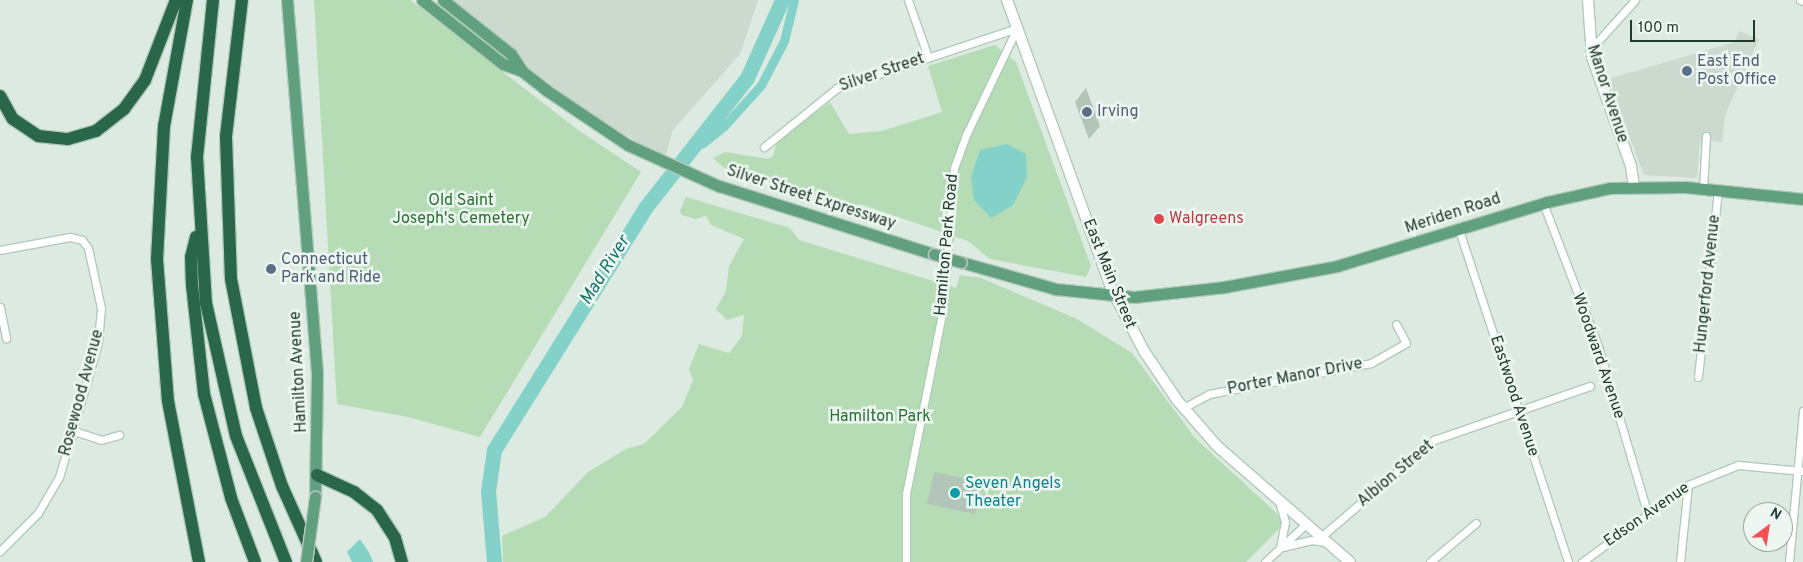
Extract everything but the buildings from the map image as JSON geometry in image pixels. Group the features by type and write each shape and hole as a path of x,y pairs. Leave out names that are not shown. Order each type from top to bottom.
{"highway":[{"path":"0,96 13,119 38,136 68,139 96,130 124,108 145,80 176,0"},
{"path":"186,0 164,126 157,267 169,409 198,562"},
{"path":"213,0 198,122 199,230 208,318 224,393 249,475 286,562"},
{"path":"242,0 227,130 231,279 244,356 264,433 288,502 316,562"},
{"path":"199,230 191,265 202,380 224,475 255,562"},
{"path":"317,475 354,492 376,510 391,530 402,562"}],"main road":[{"name":"Hamilton Avenue","path":"287,0 317,366 317,475 306,562"},
{"name":"Silver Street Expressway","path":"422,0 506,66 522,71 600,129 664,163 694,176 961,262 1056,289 1115,298"},
{"name":"Silver Street Expressway","path":"443,0 511,54 522,71"},
{"name":"East Main Street","path":"1007,0 1115,298 1144,351 1183,408 1217,446 1279,501 1326,539 1350,562"},
{"name":"Manor Avenue","path":"1588,0 1590,50 1631,166 1634,187"},
{"name":"Meriden Road","path":"1115,298 1210,289 1329,268 1543,203 1634,187 1718,190 1803,199"}],"street":[{"path":"908,0 928,57"},
{"path":"1590,50 1635,0"},
{"name":"Silver Street","path":"764,147 831,91 1017,28"},
{"name":"Hamilton Park Road","path":"906,562 906,494 943,308 954,168 966,132 1017,28"},
{"path":"1703,189 1706,136"},
{"name":"Hungerford Avenue","path":"1698,377 1718,190"},
{"name":"Woodward Avenue","path":"1543,203 1598,346 1647,511"},
{"name":"Eastwood Avenue","path":"1459,230 1568,562"},
{"name":"Rosewood Avenue","path":"0,250 70,237 82,240 88,248 100,308 100,327 74,431 53,491 38,513 0,551"},
{"path":"0,307 6,338"},
{"name":"Porter Manor Drive","path":"1183,408 1209,394 1256,383 1350,369 1370,363 1406,343 1396,324"},
{"name":"Albion Street","path":"1326,539 1434,440 1590,386"},
{"path":"1788,562 1800,470 1803,411"},
{"path":"74,431 101,440 119,435"},
{"name":"Edson Avenue","path":"1582,562 1647,511 1688,485 1738,465 1800,470"},
{"path":"1680,562 1688,485"},
{"path":"1279,501 1285,522 1280,548"},
{"path":"1265,562 1307,523"},
{"path":"1430,562 1476,523"},
{"path":"1280,548 1310,540 1326,539"}],"shaded area":[{"path":"440,0 758,0 740,54 673,130 665,158 588,113"},
{"path":"1739,31 1759,39 1725,115 1722,142 1700,140 1697,178 1644,175 1608,79 1735,42"}],"green space":[{"name":"Old Saint Joseph's Cemetery","path":"314,0 410,0 578,130 641,172 480,437 408,417 337,404"},
{"path":"995,45 1016,62 1091,266 1086,277 990,259 968,241 863,205 817,201 782,191 781,186 723,167 713,158 725,152 768,159 773,156 777,141 830,102 849,134 882,131 942,112 928,66"},
{"name":"Hamilton Park","path":"686,197 790,228 799,240 956,288 960,275 981,278 1077,319 1132,353 1195,438 1286,522 1246,562 503,562 502,536 545,517 588,472 626,449 644,444 682,407 693,380 689,369 699,344 729,353 742,336 744,315 727,320 716,309 726,291 729,266 744,239 711,225 706,216 695,219 682,215 680,211"}],"water":[{"path":"1007,144 1026,154 1027,177 1013,205 991,218 974,200 971,177 980,150"},
{"path":"360,539 373,562 352,562 347,552"}],"waterway":[{"name":"Mad River","path":"494,562 488,491 494,450 645,208 747,78 782,0"},
{"path":"691,148 703,143 724,126 761,85 784,41 794,0"}],"place":[{"name":"East End Post Office","path":"1687,71"},
{"name":"Irving","path":"1087,112"},
{"name":"Walgreens","path":"1159,219"},
{"name":"Connecticut Park and Ride","path":"271,269"},
{"name":"Seven Angels Theater","path":"955,493"}]}
